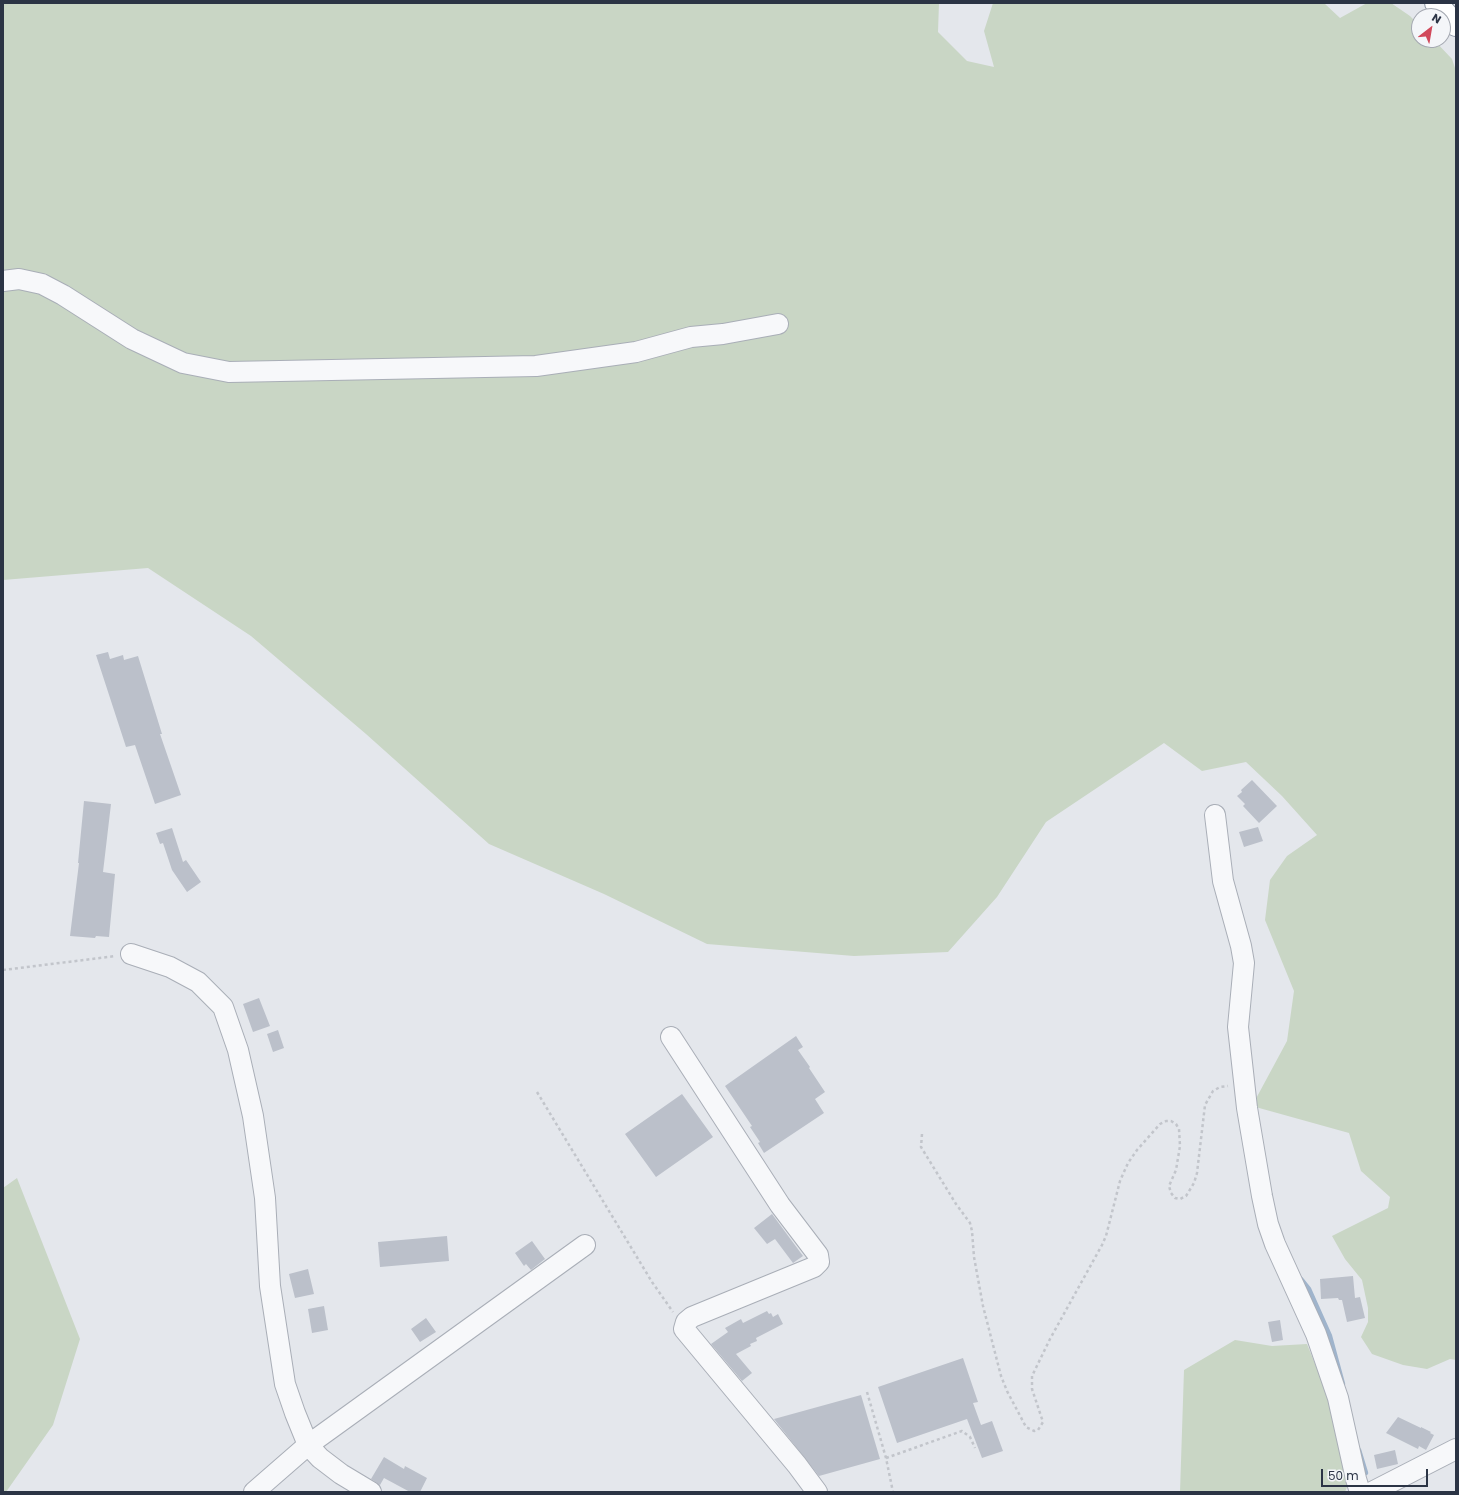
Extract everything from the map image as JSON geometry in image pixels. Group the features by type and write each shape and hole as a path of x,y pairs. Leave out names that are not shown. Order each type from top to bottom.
{"highway":[{"path":"1436,3 1456,25"}],"street":[{"path":"3,281 19,279 42,284 63,295 132,339 183,363 229,372 536,366 636,352 691,337 724,334 778,324"},
{"path":"1215,815 1223,881 1241,946 1244,963 1238,1027 1252,1142 1268,1224 1275,1244 1316,1334 1335,1391 1360,1492"},
{"path":"131,954 170,967 198,982 223,1007 238,1050 253,1116 265,1198 270,1286 285,1384 308,1445 320,1458 341,1474 371,1492"},
{"path":"671,1037 780,1205 818,1255 818,1262 814,1266 692,1317 686,1322 684,1329 797,1465 817,1492"},
{"path":"254,1492 308,1445 585,1245"},
{"path":"1372,1492 1456,1449"}],"path":[{"path":"3,970 131,954"},
{"path":"922,1134 921,1147 949,1193 970,1223 974,1258 983,1306 1001,1376 1007,1391 1026,1427 1029,1430 1034,1431 1038,1430 1043,1422 1032,1389 1032,1376 1050,1339 1104,1241 1120,1181 1128,1162 1160,1124 1166,1121 1176,1124 1179,1129 1180,1146 1176,1170 1169,1186 1171,1193 1175,1198 1180,1199 1186,1196 1194,1183 1203,1116 1205,1105 1209,1097 1213,1091 1220,1088 1245,1086"},
{"path":"537,1092 652,1282 684,1329"},
{"path":"867,1392 886,1458 893,1492"},
{"path":"886,1458 962,1431 970,1437 975,1448"}],"green space":[{"path":"3,3 939,3 938,32 967,61 994,67 984,31 993,3 1324,3 1340,18 1367,3 1391,3 1411,17 1411,48 1442,48 1452,59 1456,71 1456,1360 1450,1359 1427,1369 1403,1365 1372,1354 1361,1337 1368,1322 1368,1308 1362,1280 1345,1259 1332,1236 1388,1208 1390,1197 1361,1171 1349,1133 1252,1106 1287,1041 1294,991 1265,920 1270,880 1287,856 1317,835 1282,796 1246,762 1202,771 1164,743 1046,822 997,897 948,952 854,956 707,944 604,894 489,844 366,734 251,636 148,568 3,580"},
{"path":"17,1178 80,1339 53,1425 6,1492 3,1492 3,1188"},
{"path":"1235,1340 1272,1346 1307,1344 1326,1391 1349,1482 1345,1492 1180,1492 1184,1370"}],"building":[{"path":"108,652 110,659 123,655 124,660 138,656 162,734 160,734 181,795 155,804 135,745 126,747 96,655"},
{"path":"1252,780 1277,806 1259,823 1243,806 1245,804 1237,796"},
{"path":"84,801 111,804 103,872 115,874 109,937 96,936 95,938 70,936 79,863"},
{"path":"1258,827 1263,841 1244,847 1239,832"},
{"path":"172,828 183,862 186,860 201,882 187,892 172,870 163,843 160,844 156,833"},
{"path":"259,998 270,1026 253,1032 243,1004"},
{"path":"278,1030 284,1048 273,1052 267,1034"},
{"path":"796,1036 803,1047 798,1050 825,1092 815,1099 824,1113 764,1153 758,1143 760,1142 750,1127 752,1126 725,1086"},
{"path":"682,1094 713,1137 656,1177 625,1134"},
{"path":"772,1214 803,1256 793,1263 775,1239 767,1244 754,1228"},
{"path":"447,1236 449,1261 380,1267 378,1242"},
{"path":"532,1241 545,1259 531,1270 526,1264 524,1266 515,1253"},
{"path":"308,1269 314,1294 295,1298 289,1274"},
{"path":"1353,1276 1355,1298 1360,1297 1365,1318 1347,1322 1342,1300 1339,1300 1338,1298 1321,1299 1320,1279"},
{"path":"324,1306 328,1330 312,1333 308,1309"},
{"path":"767,1311 769,1314 771,1313 773,1317 778,1314 783,1324 756,1338 757,1341 750,1344 751,1346 736,1354 752,1373 742,1381 711,1344 728,1332 725,1328 741,1319 743,1323"},
{"path":"426,1318 436,1332 420,1342 411,1329"},
{"path":"1280,1320 1283,1340 1272,1342 1268,1322"},
{"path":"963,1358 978,1402 973,1403 981,1425 992,1421 1003,1451 982,1458 967,1419 897,1443 878,1387"},
{"path":"861,1395 880,1459 819,1476 774,1419"},
{"path":"1398,1417 1431,1432 1430,1433 1434,1435 1426,1450 1419,1446 1418,1449 1386,1433"},
{"path":"1395,1450 1398,1464 1377,1469 1374,1455"},
{"path":"384,1457 404,1469 405,1466 427,1478 420,1492 410,1492 384,1478 380,1485 371,1479"}],"waterway":[{"path":"1301,1279 1309,1289 1330,1336 1343,1384"},
{"path":"1359,1450 1366,1473"}]}
